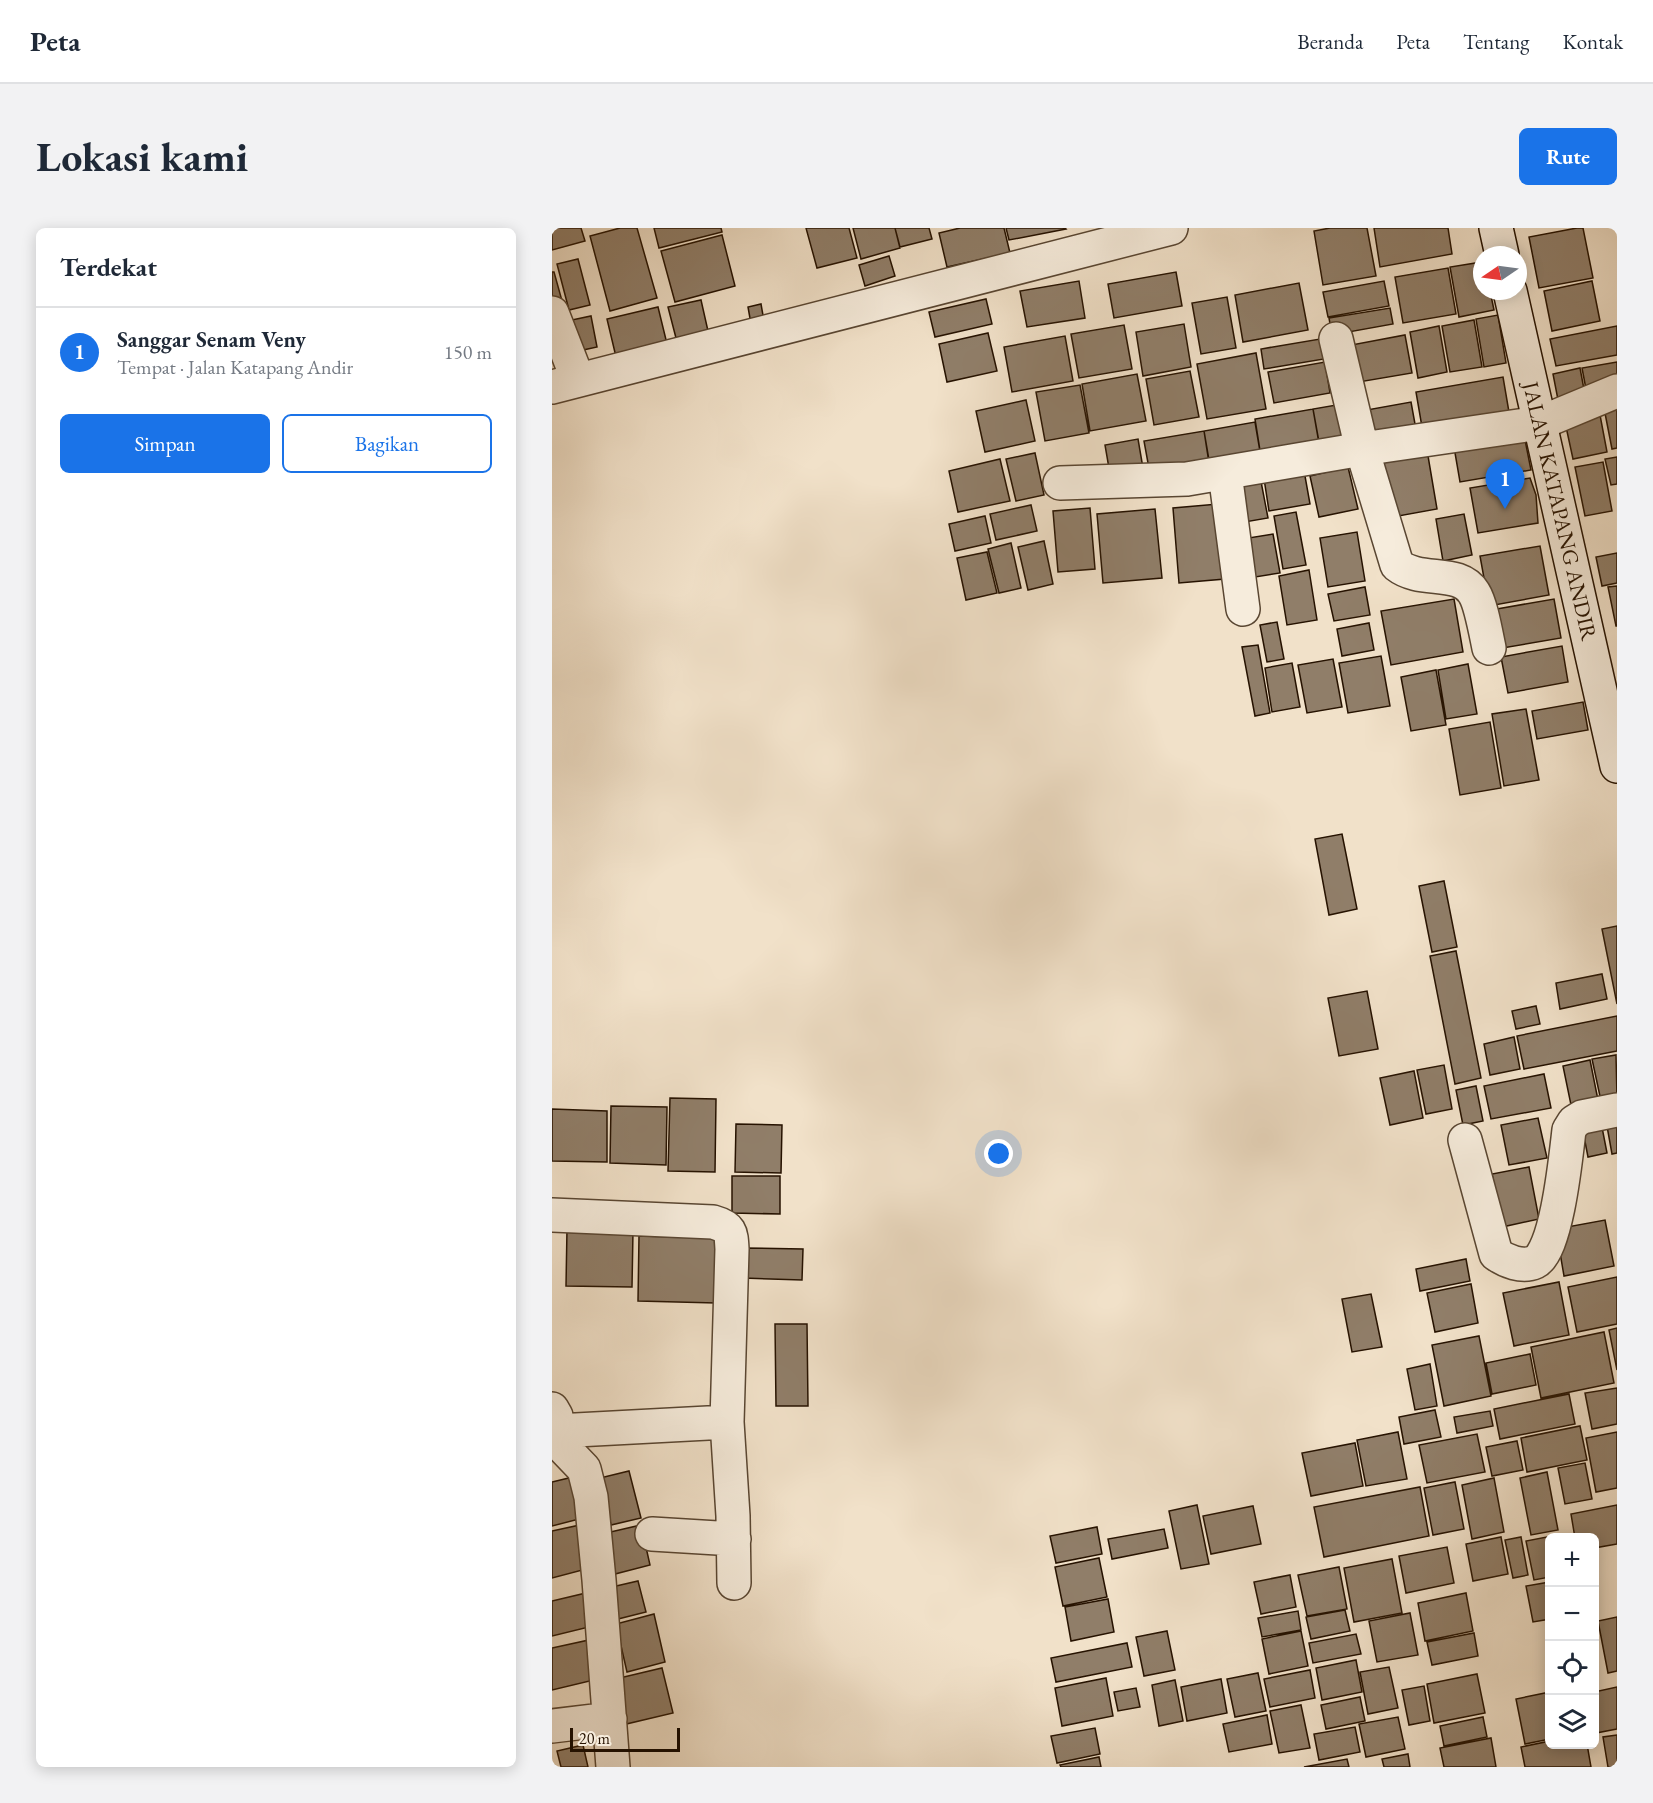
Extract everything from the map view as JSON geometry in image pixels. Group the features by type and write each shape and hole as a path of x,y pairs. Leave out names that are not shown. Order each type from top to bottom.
{"street":[{"path":"552,313 565,384 1172,228"},
{"path":"1496,228 1500,246"},
{"name":"JALAN KATAPANG ANDIR","path":"1512,300 1617,766"},
{"path":"1336,339 1362,449 1397,565 1412,574 1458,579 1469,587 1475,595 1490,648"},
{"path":"1060,483 1187,479 1362,449 1540,423 1617,392"},
{"path":"1225,472 1243,609"},
{"path":"1465,1140 1496,1254 1506,1261 1535,1262 1542,1255 1557,1218 1569,1130 1574,1122 1582,1117 1617,1110"},
{"path":"552,1215 713,1222 725,1225 732,1233 728,1422 734,1583"},
{"path":"614,1767 590,1490 584,1469 560,1444 555,1420 728,1422"},
{"path":"652,1534 734,1539"},
{"path":"552,1726 610,1719"}],"building":[{"path":"552,228 581,228 585,241 552,250"},
{"path":"620,228 637,228 657,298 610,311 590,236"},
{"path":"654,228 721,228 722,232 659,248"},
{"path":"806,228 849,228 857,258 817,268"},
{"path":"853,228 895,228 900,248 861,259"},
{"path":"895,228 929,228 932,239 900,247"},
{"path":"960,228 1004,228 1010,253 947,267 939,233"},
{"path":"1006,228 1065,228 1066,229 1009,240"},
{"path":"1330,228 1367,228 1376,276 1323,285 1314,231"},
{"path":"1374,228 1448,228 1452,254 1380,267"},
{"path":"1583,228 1593,278 1539,288 1529,237"},
{"path":"722,235 735,286 675,302 661,251"},
{"path":"889,256 895,276 865,286 859,265"},
{"path":"578,259 590,305 569,310 557,264"},
{"path":"1473,263 1473,300 1492,300 1494,310 1459,317 1450,267"},
{"path":"1448,268 1456,314 1403,323 1395,277"},
{"path":"552,272 554,272 564,308 552,299"},
{"path":"1176,272 1182,306 1114,318 1108,284"},
{"path":"1079,281 1085,318 1027,327 1020,291"},
{"path":"1384,281 1389,306 1328,317 1323,292"},
{"path":"1592,281 1600,321 1552,331 1544,291"},
{"path":"1299,283 1308,330 1243,342 1235,295"},
{"path":"1227,297 1236,348 1201,354 1192,303"},
{"path":"986,299 992,324 935,337 929,312"},
{"path":"701,300 708,331 676,338 668,307"},
{"path":"761,304 764,321 751,324 748,307"},
{"path":"658,307 668,348 617,361 607,319"},
{"path":"1390,308 1393,324 1332,335 1329,318"},
{"path":"1498,315 1506,363 1484,367 1476,319"},
{"path":"591,316 597,347 574,352 567,321"},
{"path":"1474,320 1482,367 1450,372 1442,326"},
{"path":"1184,324 1191,367 1143,376 1136,332"},
{"path":"1124,325 1132,369 1079,378 1071,334"},
{"path":"1439,326 1447,372 1418,378 1410,332"},
{"path":"1617,326 1617,355 1556,366 1550,339"},
{"path":"988,333 997,371 947,382 939,344"},
{"path":"1405,335 1412,373 1353,383 1346,346"},
{"path":"1065,336 1073,381 1012,392 1004,347"},
{"path":"1320,339 1324,359 1264,369 1261,349"},
{"path":"1256,353 1266,409 1207,419 1197,364"},
{"path":"1325,362 1330,393 1274,403 1268,372"},
{"path":"1617,362 1617,383 1586,389 1582,368"},
{"path":"1580,368 1586,400 1559,405 1553,374"},
{"path":"1190,371 1199,417 1154,425 1146,379"},
{"path":"1137,374 1146,421 1090,431 1082,384"},
{"path":"1503,377 1510,418 1423,433 1416,392"},
{"path":"1080,385 1089,433 1045,441 1036,392"},
{"path":"1026,400 1035,441 985,452 976,411"},
{"path":"1411,402 1417,435 1367,444 1361,411"},
{"path":"1342,404 1349,444 1320,449 1313,409"},
{"path":"1617,406 1617,448 1612,449 1604,408"},
{"path":"1313,409 1321,453 1262,463 1255,419"},
{"path":"1600,415 1607,452 1573,459 1565,422"},
{"path":"1255,422 1262,463 1211,472 1204,431"},
{"path":"1204,431 1209,463 1150,474 1144,441"},
{"path":"1524,435 1531,470 1460,482 1454,447"},
{"path":"1138,439 1144,474 1111,480 1105,445"},
{"path":"1427,450 1437,509 1393,517 1382,458"},
{"path":"1035,453 1044,495 1016,501 1006,459"},
{"path":"1617,457 1617,484 1611,485 1605,459"},
{"path":"1000,459 1010,501 958,512 949,471"},
{"path":"1603,462 1612,511 1585,516 1575,467"},
{"path":"1303,465 1310,504 1269,511 1263,472"},
{"path":"1348,467 1358,509 1319,517 1310,476"},
{"path":"1259,471 1268,518 1239,523 1230,476"},
{"path":"1530,478 1536,495 1538,523 1478,533 1470,488"},
{"path":"1218,504 1225,579 1179,583 1173,508"},
{"path":"1031,505 1037,531 996,540 990,514"},
{"path":"1090,508 1095,569 1058,572 1053,511"},
{"path":"1155,509 1162,578 1103,583 1097,514"},
{"path":"1296,512 1306,565 1283,569 1274,516"},
{"path":"1464,514 1472,555 1443,561 1436,519"},
{"path":"985,516 991,543 955,551 949,524"},
{"path":"1357,532 1365,581 1328,587 1320,538"},
{"path":"1273,534 1280,573 1249,578 1242,539"},
{"path":"1044,541 1053,584 1028,590 1018,547"},
{"path":"1011,543 1021,588 999,593 988,549"},
{"path":"1540,546 1549,595 1489,606 1480,556"},
{"path":"987,552 997,593 966,600 957,558"},
{"path":"1617,553 1617,583 1602,586 1596,557"},
{"path":"1309,570 1317,620 1287,625 1279,576"},
{"path":"1617,586 1617,626 1616,626 1608,587"},
{"path":"1365,587 1370,615 1334,621 1328,594"},
{"path":"1454,599 1463,652 1391,665 1381,611"},
{"path":"1554,599 1561,638 1491,650 1485,611"},
{"path":"1277,622 1284,659 1267,662 1260,625"},
{"path":"1369,623 1374,650 1342,656 1337,629"},
{"path":"1258,645 1270,713 1255,716 1242,647"},
{"path":"1562,646 1568,682 1508,693 1501,657"},
{"path":"1381,656 1390,706 1348,713 1339,663"},
{"path":"1333,659 1342,707 1307,713 1298,665"},
{"path":"1292,663 1300,707 1272,712 1265,668"},
{"path":"1468,664 1477,714 1446,719 1438,670"},
{"path":"1436,670 1446,725 1411,731 1401,677"},
{"path":"1583,702 1588,730 1537,739 1532,711"},
{"path":"1526,709 1539,780 1504,786 1492,714"},
{"path":"1490,722 1501,788 1460,795 1449,729"},
{"path":"1342,834 1357,909 1329,915 1315,839"},
{"path":"1444,881 1457,947 1432,952 1419,886"},
{"path":"1617,926 1617,1004 1602,929"},
{"path":"1456,951 1481,1078 1455,1084 1430,956"},
{"path":"1602,974 1607,999 1560,1009 1556,983"},
{"path":"1367,991 1378,1049 1339,1056 1328,998"},
{"path":"1536,1006 1540,1024 1516,1029 1512,1011"},
{"path":"1617,1016 1617,1051 1524,1069 1517,1036"},
{"path":"1514,1037 1520,1069 1490,1075 1484,1044"},
{"path":"1616,1055 1617,1098 1601,1101 1592,1059"},
{"path":"1590,1060 1598,1100 1571,1105 1563,1066"},
{"path":"1444,1065 1452,1109 1426,1114 1417,1070"},
{"path":"1414,1071 1423,1118 1390,1125 1380,1078"},
{"path":"1544,1074 1551,1108 1491,1119 1484,1086"},
{"path":"1476,1086 1483,1121 1463,1125 1456,1090"},
{"path":"670,1098 716,1099 715,1172 668,1171"},
{"path":"611,1106 667,1107 666,1165 610,1163"},
{"path":"552,1109 607,1111 607,1162 552,1161"},
{"path":"1617,1113 1617,1153 1612,1154 1605,1115"},
{"path":"1600,1117 1607,1153 1588,1157 1581,1121"},
{"path":"1538,1118 1547,1158 1509,1165 1501,1125"},
{"path":"736,1124 782,1125 781,1173 735,1172"},
{"path":"1529,1167 1539,1219 1502,1227 1492,1174"},
{"path":"732,1176 780,1176 780,1214 732,1213"},
{"path":"1605,1220 1614,1266 1564,1276 1556,1229"},
{"path":"567,1229 633,1231 632,1287 566,1286"},
{"path":"639,1236 717,1238 716,1303 638,1301"},
{"path":"744,1248 803,1249 802,1280 743,1278"},
{"path":"1466,1259 1470,1281 1420,1291 1416,1269"},
{"path":"1617,1277 1617,1324 1577,1332 1568,1287"},
{"path":"1559,1282 1569,1335 1514,1346 1503,1293"},
{"path":"1471,1284 1478,1323 1435,1332 1427,1293"},
{"path":"1371,1294 1382,1347 1352,1352 1342,1299"},
{"path":"775,1324 807,1324 808,1406 776,1406"},
{"path":"1617,1328 1617,1370 1609,1330"},
{"path":"1604,1332 1614,1383 1541,1398 1531,1347"},
{"path":"1479,1336 1491,1396 1444,1406 1432,1345"},
{"path":"1530,1354 1536,1385 1492,1394 1486,1363"},
{"path":"1430,1364 1437,1406 1415,1410 1407,1369"},
{"path":"1617,1388 1617,1424 1592,1429 1585,1393"},
{"path":"1569,1394 1575,1424 1500,1439 1494,1409"},
{"path":"1435,1410 1441,1437 1404,1444 1399,1417"},
{"path":"1490,1411 1493,1426 1457,1433 1454,1417"},
{"path":"1580,1426 1587,1460 1527,1472 1521,1438"},
{"path":"1398,1432 1407,1479 1366,1486 1357,1440"},
{"path":"1617,1432 1617,1488 1596,1492 1586,1438"},
{"path":"1477,1434 1485,1472 1427,1483 1419,1445"},
{"path":"1517,1441 1523,1470 1492,1476 1486,1447"},
{"path":"1355,1443 1363,1486 1311,1496 1302,1453"},
{"path":"1585,1463 1592,1499 1565,1504 1558,1468"},
{"path":"629,1471 641,1518 611,1525 600,1478"},
{"path":"1547,1472 1558,1530 1531,1535 1520,1478"},
{"path":"573,1477 583,1518 552,1526 552,1482"},
{"path":"1494,1478 1504,1532 1472,1539 1462,1485"},
{"path":"1455,1482 1464,1529 1433,1535 1424,1488"},
{"path":"1420,1487 1429,1536 1324,1557 1314,1507"},
{"path":"1197,1505 1209,1564 1181,1569 1169,1511"},
{"path":"1617,1505 1617,1544 1599,1547 1599,1533 1574,1533 1571,1514"},
{"path":"1253,1506 1261,1544 1211,1554 1203,1516"},
{"path":"580,1525 590,1568 552,1578 552,1531"},
{"path":"641,1525 650,1565 615,1574 606,1533"},
{"path":"1097,1527 1102,1554 1056,1563 1050,1536"},
{"path":"1164,1529 1168,1548 1112,1559 1108,1539"},
{"path":"1501,1537 1508,1574 1473,1581 1466,1544"},
{"path":"1521,1537 1528,1575 1513,1578 1505,1540"},
{"path":"1545,1537 1545,1578 1534,1580 1526,1541"},
{"path":"1447,1547 1454,1583 1406,1593 1399,1556"},
{"path":"1099,1558 1107,1597 1063,1606 1055,1567"},
{"path":"1392,1559 1402,1613 1354,1622 1344,1568"},
{"path":"1339,1567 1347,1609 1307,1616 1298,1575"},
{"path":"1290,1575 1296,1607 1261,1614 1254,1582"},
{"path":"638,1581 646,1612 610,1621 603,1589"},
{"path":"1545,1583 1545,1620 1533,1622 1526,1586"},
{"path":"586,1593 593,1626 552,1636 552,1601"},
{"path":"1466,1593 1473,1631 1425,1641 1418,1603"},
{"path":"1108,1599 1114,1632 1071,1641 1065,1607"},
{"path":"1345,1610 1350,1631 1311,1639 1306,1617"},
{"path":"1298,1611 1301,1630 1262,1637 1258,1618"},
{"path":"1410,1613 1418,1655 1377,1662 1369,1621"},
{"path":"654,1614 665,1662 627,1672 616,1624"},
{"path":"1617,1617 1617,1671 1608,1673 1599,1621"},
{"path":"1167,1631 1175,1670 1144,1676 1136,1637"},
{"path":"1301,1631 1308,1666 1269,1674 1262,1639"},
{"path":"1474,1633 1478,1656 1432,1665 1427,1642"},
{"path":"1356,1634 1361,1654 1313,1663 1309,1643"},
{"path":"589,1640 598,1679 552,1690 552,1648"},
{"path":"1127,1643 1132,1667 1056,1682 1051,1658"},
{"path":"1356,1660 1362,1692 1322,1700 1316,1668"},
{"path":"1389,1667 1398,1708 1368,1714 1360,1672"},
{"path":"662,1668 673,1713 622,1725 611,1680"},
{"path":"1310,1670 1315,1698 1270,1707 1264,1679"},
{"path":"1258,1673 1266,1711 1235,1717 1227,1679"},
{"path":"1477,1674 1485,1713 1434,1723 1427,1684"},
{"path":"1106,1678 1113,1716 1062,1726 1055,1688"},
{"path":"1221,1679 1227,1713 1187,1721 1181,1687"},
{"path":"1175,1680 1183,1721 1159,1726 1152,1685"},
{"path":"1424,1686 1430,1721 1409,1725 1402,1690"},
{"path":"1617,1687 1617,1729 1599,1732 1599,1691"},
{"path":"1136,1688 1140,1707 1118,1711 1114,1692"},
{"path":"1545,1693 1545,1740 1525,1744 1516,1699"},
{"path":"1360,1697 1365,1721 1326,1729 1321,1705"},
{"path":"1301,1705 1310,1748 1279,1753 1270,1711"},
{"path":"1267,1715 1272,1744 1229,1752 1223,1724"},
{"path":"1398,1717 1405,1749 1366,1757 1359,1724"},
{"path":"1483,1717 1487,1737 1444,1746 1440,1726"},
{"path":"1355,1727 1360,1752 1319,1760 1314,1734"},
{"path":"1095,1728 1100,1754 1057,1763 1051,1736"},
{"path":"1617,1735 1617,1767 1608,1767 1603,1737"},
{"path":"1491,1738 1496,1767 1444,1767 1440,1748"},
{"path":"1545,1742 1545,1749 1588,1749 1591,1767 1525,1767 1521,1747"},
{"path":"583,1745 588,1767 561,1767 557,1751"},
{"path":"1408,1754 1410,1767 1384,1767 1382,1759"},
{"path":"1099,1757 1101,1767 1061,1767 1060,1765"},
{"path":"1347,1759 1349,1767 1304,1767"}],"place":[{"name":"Sanggar Senam Veny","path":"1505,509"}]}
